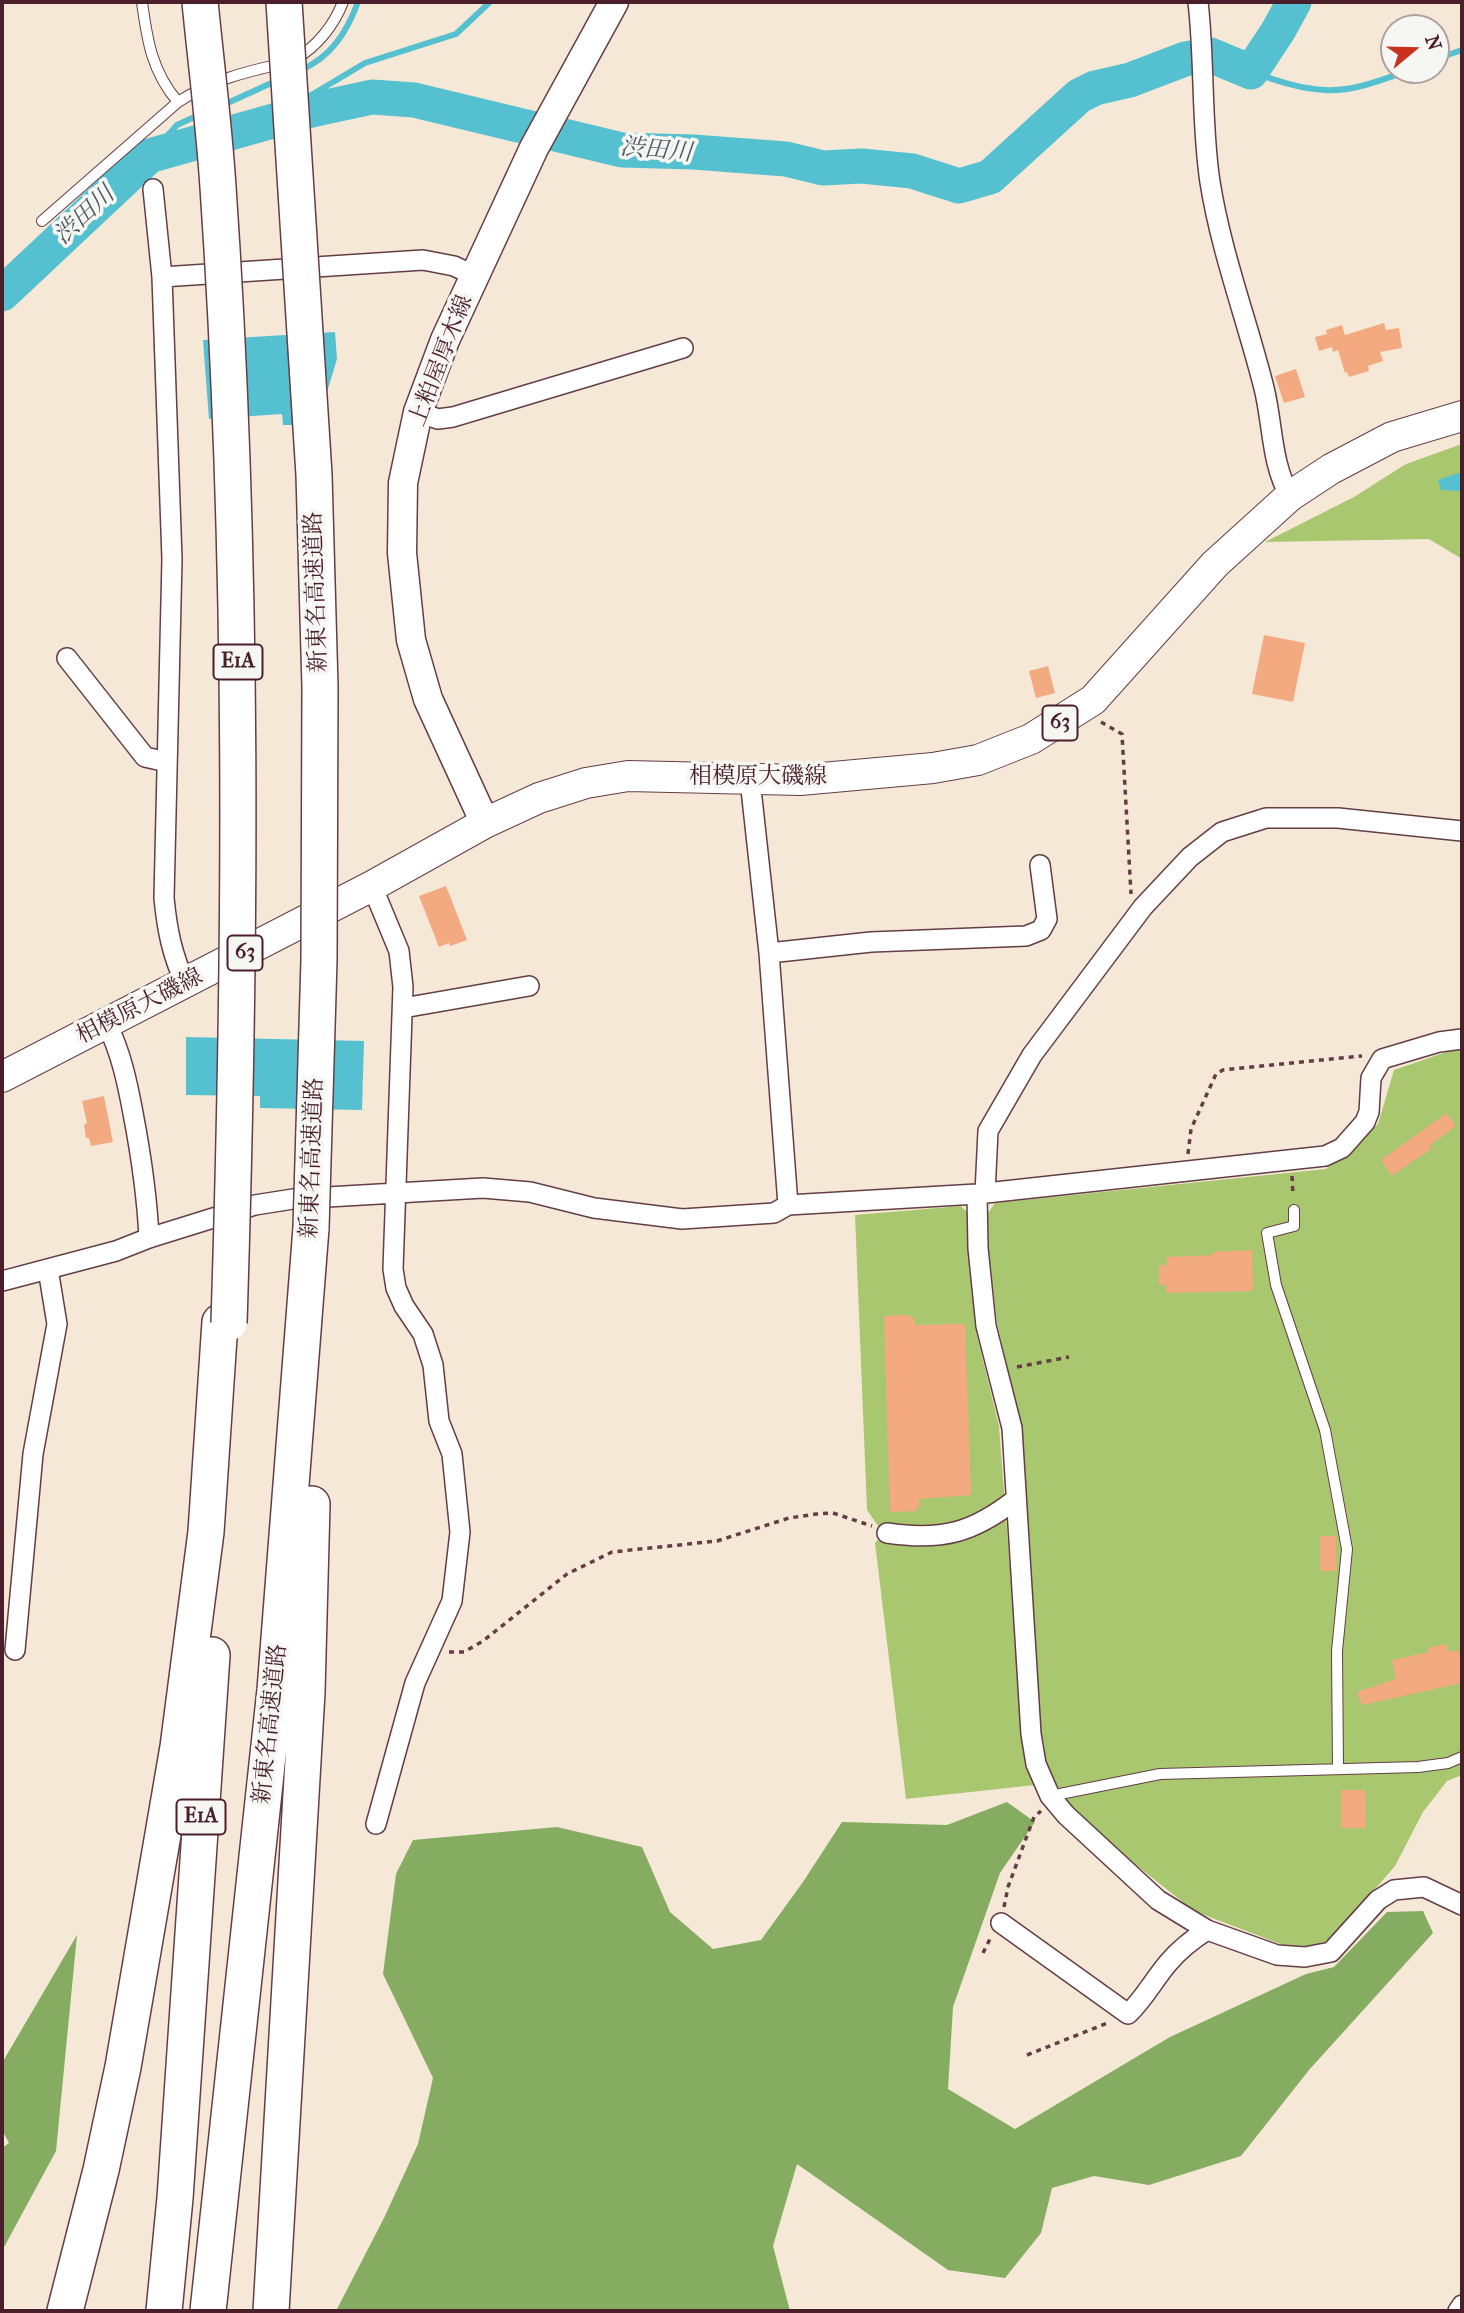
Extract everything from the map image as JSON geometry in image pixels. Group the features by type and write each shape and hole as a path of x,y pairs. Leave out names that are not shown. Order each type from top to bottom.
{"highway":[{"name":"E1A","path":"164,2311 175,2198 223,1472 225,1323 234,1170 239,853 234,502 218,184 200,2"},
{"name":"新東名高速道路","path":"208,2311 275,1690 308,1327 320,960 320,687 314,475 284,2"},
{"path":"65,2311 95,2195 123,2067 178,1747 206,1532 225,1323"},
{"path":"271,2311 309,1651 312,1519 308,1327"}],"main road":[{"name":"上粕屋厚木線","path":"485,823 428,699 411,640 404,585 403,483 418,412 445,340 534,148 614,2"},
{"name":"相模原大磯線","path":"2,1077 186,984 485,823 539,798 586,783 628,776 750,780 837,778 933,768 978,760 1031,739 1081,709 1121,670 1216,564 1290,496 1331,469 1392,437 1462,416"}],"street":[{"path":"1198,2 1210,182 1265,393 1280,480 1290,496"},
{"path":"153,189 162,277 172,559 165,910 167,933 176,964 186,984"},
{"path":"162,277 423,260 454,266 475,276"},
{"path":"418,412 438,419 453,417 683,348"},
{"path":"67,658 145,757 167,762"},
{"path":"750,780 768,953 788,1205"},
{"path":"1462,831 1338,818 1266,818 1222,832 1190,857 1132,921 1032,1055 988,1131 978,1248 986,1326 1012,1427 1031,1734 1036,1764 1051,1798 1089,1838 1158,1900 1207,1930 1277,1955 1306,1957 1331,1952 1378,1900 1394,1890 1424,1887 1462,1905"},
{"path":"768,953 872,942 1026,936 1041,930 1047,919 1040,865"},
{"path":"372,886 399,951 403,1008 393,1269 396,1288 404,1306 424,1334 433,1365 439,1422 452,1454 460,1532 452,1601 415,1683 376,1824"},
{"path":"403,1008 520,993"},
{"path":"107,1024 124,1066 145,1176 149,1238"},
{"path":"2,1281 116,1251 255,1205 293,1199 495,1189 530,1192 594,1208 682,1219 774,1213 788,1205 981,1194 1325,1156 1342,1148 1365,1122 1369,1112 1371,1078 1382,1059 1439,1042 1462,1039"},
{"path":"9,1651 33,1454 57,1324 48,1269"},
{"path":"887,1532 914,1537 942,1535 979,1525 1016,1499"},
{"path":"1001,1923 1128,2014 1142,2000 1168,1962 1207,1930"},
{"path":"1458,2311 1462,2305"}],"lane":[{"path":"142,2 154,67 178,102"},
{"path":"42,221 178,102 201,87 242,72 299,58 326,33 335,21 343,2"},
{"path":"1294,1210 1294,1226 1267,1233 1276,1285 1325,1430 1347,1549 1337,1651 1338,1769"},
{"path":"1051,1798 1160,1774 1418,1767 1448,1763 1462,1756"}],"path":[{"path":"1081,709 1122,734 1132,921"},
{"path":"1187,1170 1191,1129 1216,1074 1223,1070 1376,1055 1382,1059"},
{"path":"1292,1160 1294,1210"},
{"path":"997,1370 1069,1357"},
{"path":"433,1644 450,1653 464,1652 483,1641 567,1574 612,1552 717,1541 789,1518 816,1514 833,1513 887,1532"},
{"path":"983,1953 1001,1923 1008,1887 1034,1817 1051,1798"},
{"path":"1027,2055 1115,2020 1121,2009"}],"green space":[{"path":"1462,444 1462,559 1429,539 1265,542 1354,497 1406,464"},
{"path":"1462,1050 1462,1775 1447,1781 1423,1812 1395,1866 1358,1913 1319,1947 1291,1948 1194,1911 1096,1833 1065,1799 1046,1762 1041,1731 1021,1423 997,1323 986,1233 988,1213 995,1203 1326,1169 1378,1124 1394,1070 1449,1051"},
{"path":"961,1206 968,1213 968,1246 976,1332 999,1426 1023,1738 1035,1785 906,1799 875,1543 883,1533 867,1510 855,1215"},
{"path":"1007,1802 1035,1822 1000,1873 953,2007 948,2089 1015,2129 1170,2037 1306,1974 1334,1967 1387,1912 1423,1911 1433,1933 1309,2070 1241,2156 1149,2185 1094,2176 1052,2188 1041,2233 1005,2278 948,2270 797,2164 773,2246 790,2311 336,2311 418,2144 433,2078 383,1974 396,1874 413,1840 557,1827 642,1847 670,1912 713,1949 761,1940 842,1822 947,1825"},
{"path":"77,1935 56,2151 2,2251 2,2148 9,2143 2,2130 2,2063"}],"water":[{"path":"335,332 337,359 317,425 283,425 282,414 209,419 203,340"},
{"path":"1462,472 1462,491 1441,490 1438,480"},
{"path":"186,1037 364,1041 362,1110 260,1108 260,1096 186,1095"}],"building":[{"path":"1384,323 1386,330 1399,328 1402,348 1380,352 1383,361 1368,366 1369,371 1349,377 1347,372 1345,373 1338,350 1333,352 1332,347 1319,351 1315,337 1327,334 1326,330 1342,325 1345,335"},
{"path":"1296,369 1305,397 1284,403 1275,376"},
{"path":"1264,635 1305,643 1293,702 1252,694"},
{"path":"1048,666 1055,693 1036,698 1029,671"},
{"path":"446,886 467,940 439,947 419,896"},
{"path":"104,1096 113,1142 91,1146 89,1138 86,1138 84,1125 87,1123 82,1101"},
{"path":"1447,1113 1456,1126 1430,1145 1432,1148 1392,1176 1381,1160"},
{"path":"1252,1250 1253,1291 1166,1293 1166,1285 1159,1285 1159,1265 1167,1265 1167,1257"},
{"path":"910,1315 910,1318 914,1318 915,1325 965,1324 971,1495 919,1499 920,1507 917,1507 917,1511 890,1512 884,1316"},
{"path":"1320,1536 1336,1536 1336,1571 1320,1571"},
{"path":"1446,1644 1448,1652 1458,1650 1462,1683 1362,1705 1357,1692 1396,1679 1392,1660 1429,1652 1428,1648"},
{"path":"1341,1790 1365,1790 1366,1828 1341,1828"}],"waterway":[{"path":"301,70 312,65 337,42 358,2"},
{"path":"303,100 365,63 456,34 490,2"},
{"name":"渋田川","path":"2,294 149,156 312,110 372,97 414,100 622,150 786,159 823,168 862,166 912,171 959,186 990,177 1079,96 1095,88 1130,80 1185,59 1210,55 1251,72 1294,2"},
{"path":"1450,54 1462,50"},
{"path":"1251,72 1316,89 1346,89 1380,80"},
{"path":"221,106 278,80"},
{"path":"149,156 177,125 201,114"}]}
